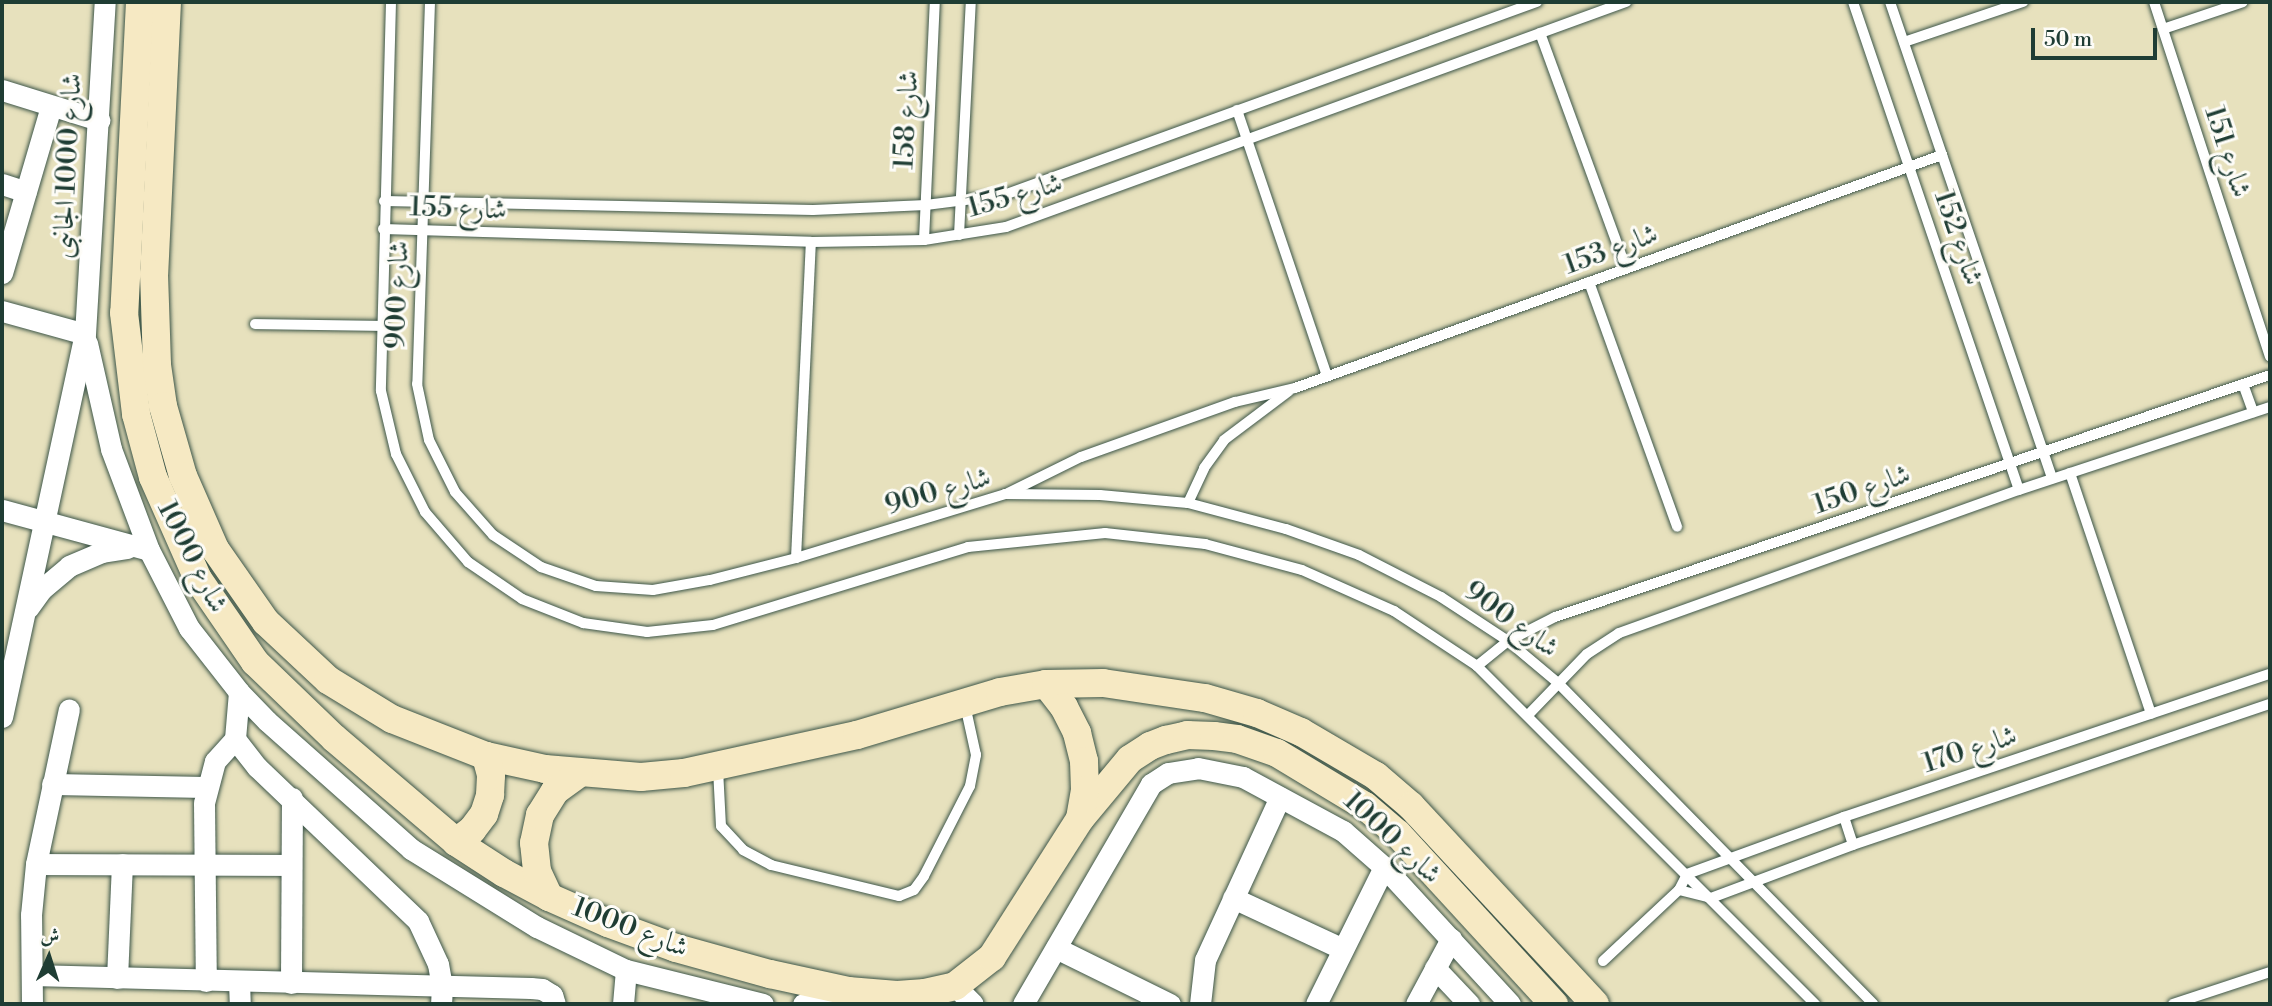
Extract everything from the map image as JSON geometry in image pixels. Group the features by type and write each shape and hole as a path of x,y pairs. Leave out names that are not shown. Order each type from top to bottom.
{"street":[{"name":"شارع 1000 الجانبى","path":"85,334 105,2"},
{"name":"شارع 1000","path":"140,2 124,313 136,414 153,477 198,579 255,662 334,738 456,842 504,873 550,897 607,923 676,947 770,974 848,991 897,995 964,995 1002,945 1080,819 1130,759 1158,743 1187,735 1237,739 1277,753 1331,783 1398,834 1554,1004"},
{"name":"شارع 1000","path":"167,2 155,329 163,406 183,476 222,560 266,622 319,672 391,719 486,756 578,774 641,777 718,765 857,735 964,703 1046,684 1104,683 1205,698 1257,713 1342,754 1376,776 1411,806 1595,1004"},
{"path":"2,90 99,120"},
{"path":"2,273 51,106"},
{"path":"2,184 26,192"},
{"path":"2,311 85,334"},
{"path":"2,718 85,334"},
{"path":"85,334 111,449 143,549 189,628 239,692 267,721 411,849 537,927 626,970 763,1004"},
{"path":"2,510 143,549"},
{"path":"22,619 42,589 69,566 102,552 143,549"},
{"path":"1046,684 1064,707 1077,733 1085,780 1080,819"},
{"path":"206,981 203,865 206,787 215,761 235,739 239,692"},
{"path":"32,1004 31,915 36,864 69,709"},
{"path":"235,739 257,766 418,921 430,943 442,995"},
{"path":"456,842 472,830 484,814 490,795 491,775 486,756"},
{"path":"1023,1004 1151,784 1168,774 1182,770 1213,769 1242,777 1343,831 1384,867 1510,1004"},
{"path":"550,897 537,871 534,843 538,825 555,791 578,774"},
{"path":"52,784 206,787"},
{"path":"1200,1004 1205,960 1280,797"},
{"path":"291,983 292,798"},
{"path":"36,864 291,865"},
{"path":"117,978 122,864"},
{"path":"1316,1004 1384,867"},
{"path":"1233,898 1343,949"},
{"path":"1416,1004 1451,939"},
{"path":"1056,948 1170,1004"},
{"path":"1435,968 1469,1004"},
{"path":"623,1004 626,970"},
{"path":"32,975 291,983 317,994 442,995 542,989 552,995 555,1004"},
{"path":"239,982 240,1004"},
{"path":"803,1004 848,991"}],"lane":[{"name":"شارع 900","path":"391,2 383,229 381,391 396,454 425,513 468,562 522,599 583,623 648,632 713,625 968,547 1105,533 1205,544 1302,570 1394,611 1477,666 1529,714 1815,1004"},
{"name":"شارع 900","path":"430,2 417,384 429,440 455,492 493,535 541,567 596,586 642,589 710,580 796,558 1005,494 1100,495 1188,503 1286,528 1359,555 1441,597 1508,641 1558,683 1873,1004"},
{"name":"شارع 158","path":"924,240 935,2"},
{"name":"شارع 158","path":"960,235 971,2"},
{"name":"شارع 155","path":"384,201 813,210 926,205 1004,195 1537,2"},
{"name":"شارع 155","path":"383,229 811,242 924,240 960,235 1018,223 1540,33 1608,5 1626,2"},
{"name":"شارع 152","path":"1853,2 2019,490"},
{"name":"شارع 152","path":"1890,2 2052,478"},
{"path":"1904,42 2023,2"},
{"name":"شارع 151","path":"2154,2 2270,357"},
{"path":"2163,29 2244,2"},
{"path":"1540,33 1626,268"},
{"path":"1237,110 1327,376"},
{"name":"شارع 153","path":"1294,388 1942,155"},
{"path":"796,558 811,242"},
{"path":"1589,282 1677,527"},
{"path":"255,324 382,326"},
{"name":"شارع 150","path":"1477,666 1508,641 1555,617 2270,375"},
{"path":"2243,384 2253,412"},
{"path":"1005,494 1094,452 1235,401 1294,388"},
{"path":"1188,503 1204,468 1224,440 1294,388"},
{"name":"شارع 150","path":"1529,714 1587,654 1619,633 2052,478 2270,407"},
{"path":"2070,473 2151,714"},
{"name":"شارع 170","path":"1687,874 1729,856 2270,674"},
{"path":"718,765 721,826 743,850 771,865 899,897 914,890 924,876 970,786 976,755 964,703"},
{"name":"شارع 170","path":"1711,898 1853,845 2270,704"},
{"path":"1844,817 1853,845"},
{"path":"1603,961 1679,890 1687,874"},
{"path":"1679,890 1711,898"},
{"path":"2173,1004 2270,972"}]}
